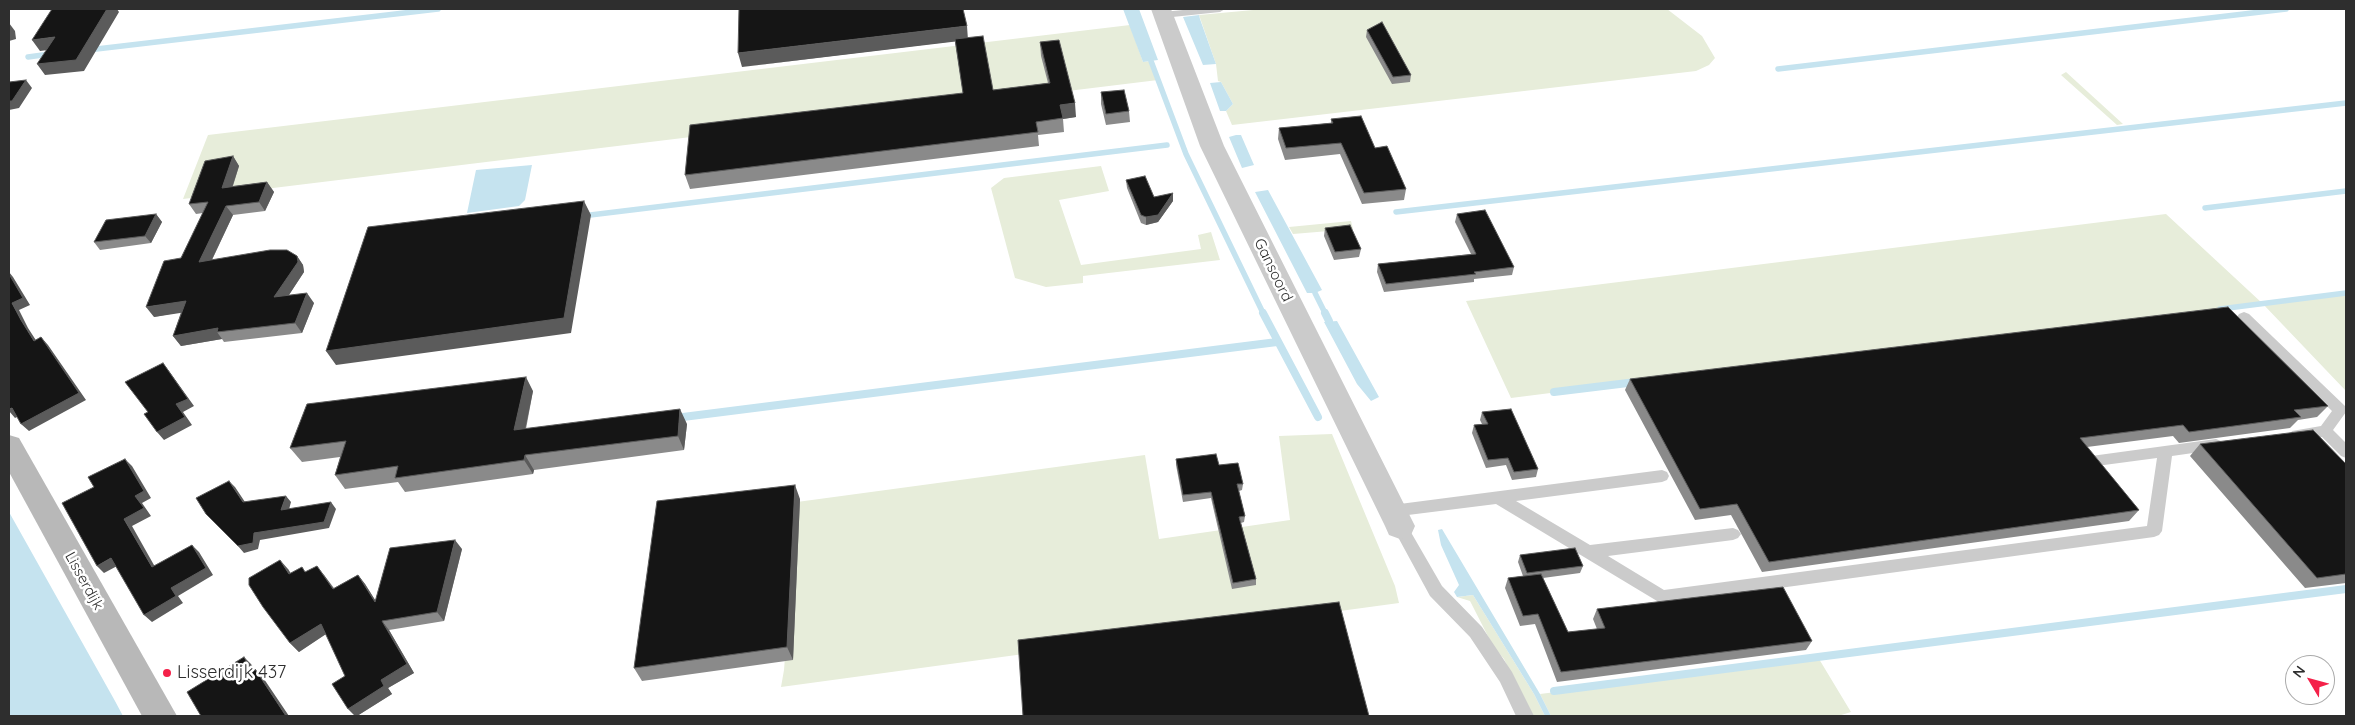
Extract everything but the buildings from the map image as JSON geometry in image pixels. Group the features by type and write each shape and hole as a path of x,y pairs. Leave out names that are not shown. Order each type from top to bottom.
{"street":[{"name":"Gansoord","path":"1162,12 1212,146 1396,518"},
{"name":"Lisserdijk","path":"9,446 160,716"}],"lane":[{"path":"1162,12 1220,9"},
{"path":"2244,317 2340,410 2325,431 2278,437"},
{"path":"2325,431 2346,452"},
{"path":"2089,461 2231,443"},
{"path":"1499,498 1662,597 2154,531 2165,451"},
{"path":"1525,716 1506,677 1476,632 1436,591 1396,518 1499,498 1662,476"},
{"path":"1588,552 1733,534"}],"green space":[{"path":"1264,9 1667,9 1702,36 1715,58 1709,65 1696,71 1232,125 1226,111 1233,104 1221,82 1218,81 1216,64 1199,15"},
{"path":"1130,25 1143,62 1151,61 1158,80 183,199 208,135"},
{"path":"2066,72 2123,124 2117,125 2061,75"},
{"path":"1101,166 1109,191 1059,200 1081,265 1201,249 1198,235 1211,232 1220,260 1083,276 1083,283 1046,287 1015,278 991,188 1004,178"},
{"path":"2166,214 2262,303 1511,398 1466,301"},
{"path":"1351,221 1353,229 1293,234 1289,227"},
{"path":"2346,293 2346,391 2262,303"},
{"path":"1332,434 1395,586 1399,603 781,687 784,670 797,502 1145,455 1159,539 1290,520 1279,436"},
{"path":"1473,595 1534,694 1545,716 1532,716 1504,659 1493,646 1470,601 1457,597"},
{"path":"1819,659 1851,712 1838,716 1551,716 1540,694"}],"water":[{"path":"1123,9 1139,9 1158,60 1143,62"},
{"path":"1199,15 1216,64 1203,65 1183,17"},
{"path":"1221,82 1233,104 1226,111 1220,111 1210,83"},
{"path":"1241,135 1254,165 1242,168 1229,137"},
{"path":"532,165 525,200 519,206 467,213 476,170"},
{"path":"1268,190 1322,290 1315,293 1307,293 1255,192"},
{"path":"1337,321 1379,397 1371,401 1357,384 1324,322"},
{"path":"9,512 115,701 123,716 9,716"},
{"path":"1442,529 1540,694 1551,716 1545,716 1534,694 1473,595 1457,597 1454,592 1459,585 1441,545 1438,530"}],"waterway":[{"path":"88,50 438,9"},
{"path":"1778,69 2286,9"},
{"path":"28,57 50,54"},
{"path":"1151,61 1186,154 1263,314"},
{"path":"1396,212 2346,103"},
{"path":"582,216 1167,145"},
{"path":"2205,208 2346,191"},
{"path":"1315,293 1329,321"},
{"path":"2220,309 2346,293"},
{"path":"1263,314 1318,417"},
{"path":"675,418 1277,342"},
{"path":"1554,392 1636,382"},
{"path":"1554,691 2346,589"}],"place":[{"name":"Lisserdijk 437","path":"167,673"}]}
